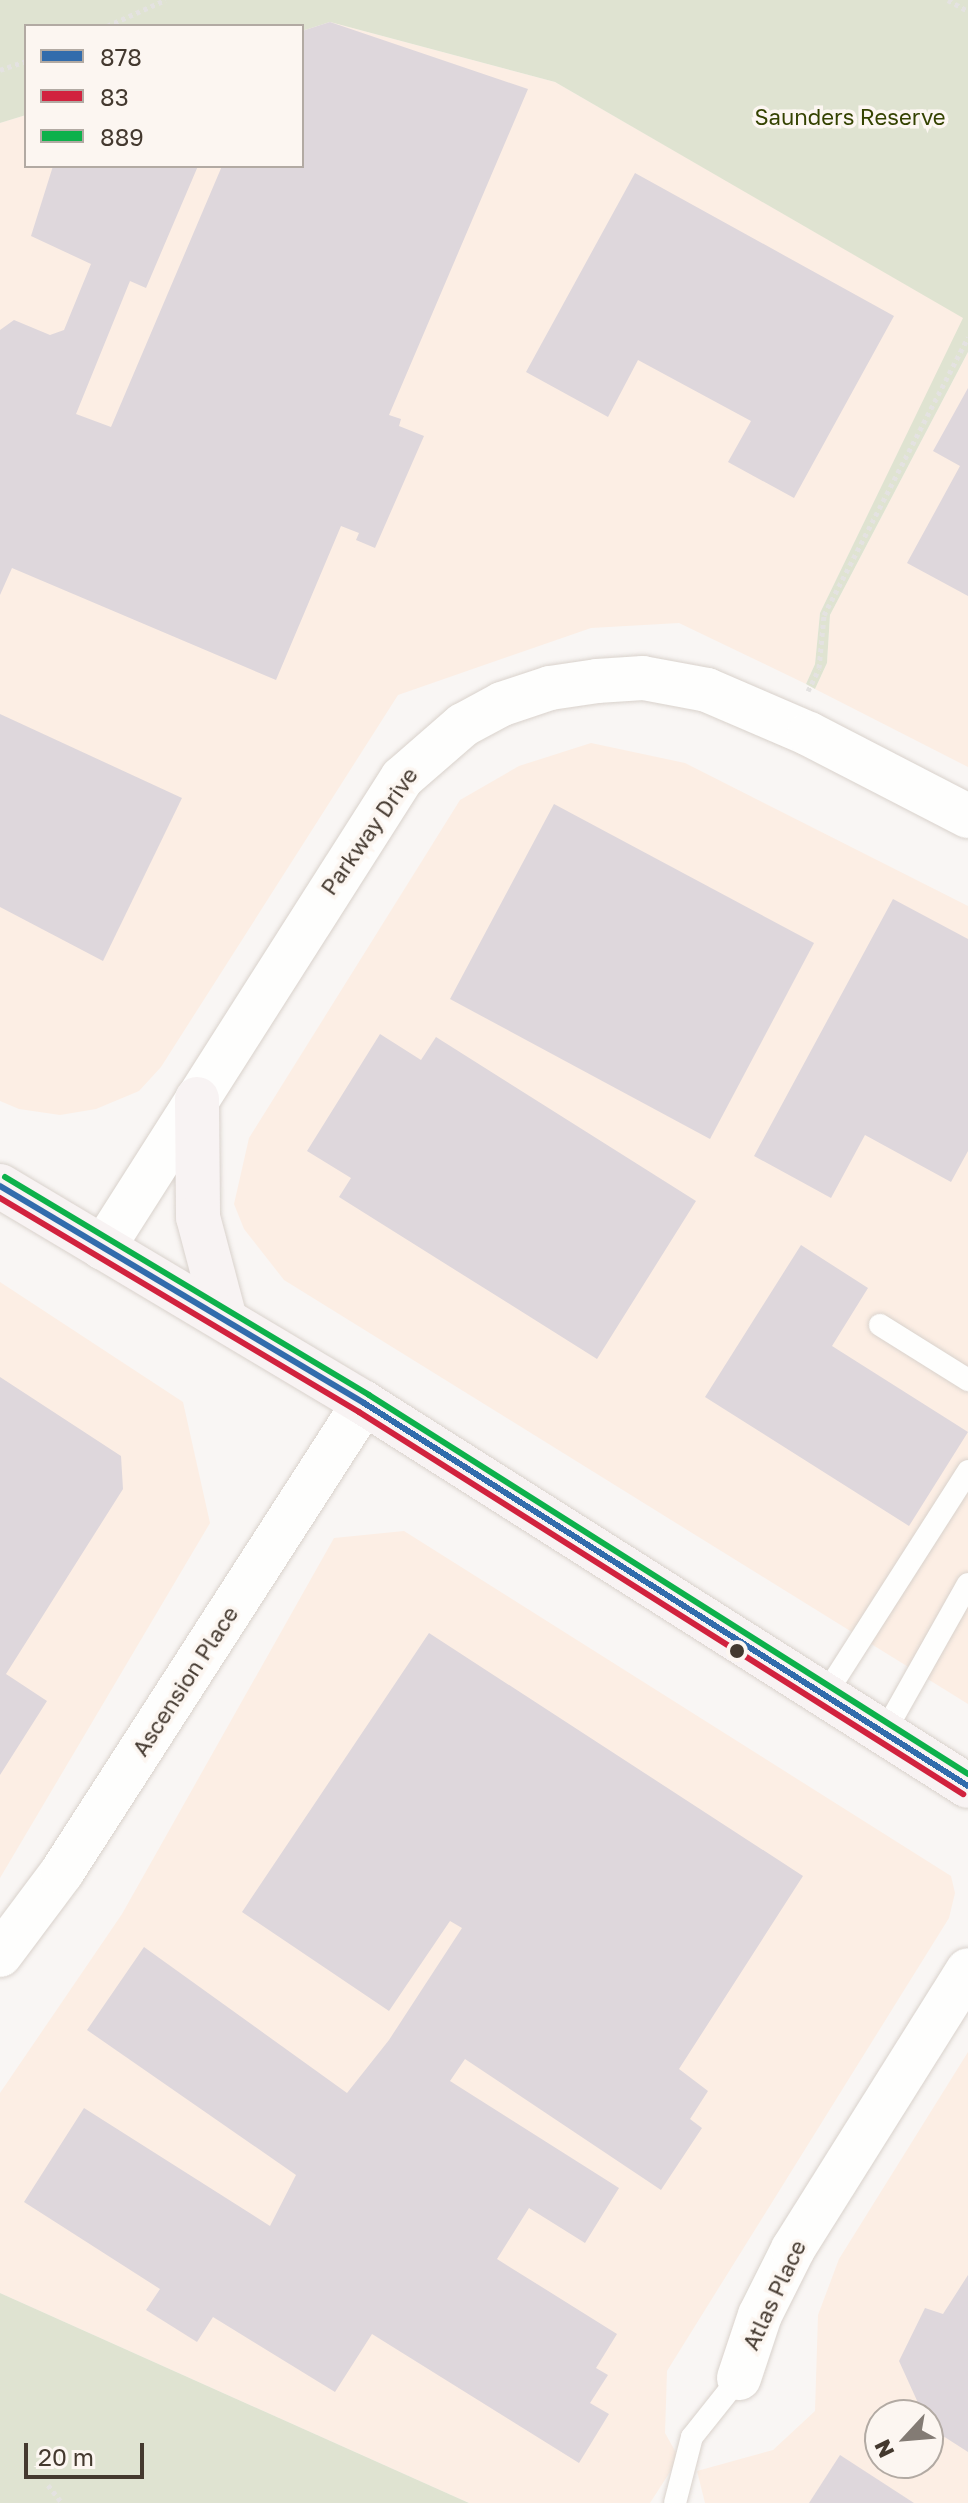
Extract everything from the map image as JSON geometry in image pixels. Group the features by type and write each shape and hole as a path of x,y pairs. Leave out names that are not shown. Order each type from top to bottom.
{"main road":[{"path":"197,1099 198,1217 225,1319"},
{"path":"0,1186 364,1403 968,1786"}],"street":[{"name":"Parkway Drive","path":"103,1248 402,778 463,725 502,704 550,688 597,681 643,678 707,690 809,734 968,816"},
{"name":"Ascension Place","path":"0,1955 71,1859 364,1403"},
{"name":"Atlas Place","path":"739,2378 760,2315 793,2249 968,1970"}],"lane":[{"path":"880,1325 968,1380"},
{"path":"825,1695 968,1471"},
{"path":"884,1733 968,1584"},
{"path":"675,2503 692,2437 739,2378"}],"path":[{"path":"111,24 165,0"},
{"path":"948,0 968,11"},
{"path":"0,70 24,62"},
{"path":"808,692 819,668 824,615 968,337"},
{"path":"48,2485 62,2503"}],"shaded area":[{"path":"330,22 555,82 964,318 820,613 815,664 806,684 679,623 591,628 398,695 161,1067 139,1091 96,1109 60,1115 19,1109 0,1101 0,123 24,116 24,168 304,168 304,30"},
{"path":"968,352 968,767 815,689 827,663 830,615"},
{"path":"591,743 685,763 968,906 968,1704 284,1280 244,1229 234,1204 249,1138 460,800 519,766"},
{"path":"0,1282 183,1402 210,1523 0,1878"},
{"path":"404,1531 951,1876 955,1893 949,1918 667,2371 665,2433 679,2458 650,2503 469,2503 0,2293 0,2093 122,1914 334,1538"},
{"path":"968,2052 968,2503 705,2503 697,2471 773,2450 815,2411 818,2315 839,2259"}],"green space":[{"name":"Saunders Reserve","path":"0,0 968,0 968,352 830,615 827,663 815,689 806,684 815,664 820,613 963,318 555,82 330,22 304,30 304,24 24,24 24,116 0,123"},
{"path":"0,2293 469,2503 0,2503"}],"building":[{"path":"330,22 528,89 389,415 401,419 399,426 424,436 375,548 356,540 359,533 341,526 276,680 12,568 0,595 0,330 14,320 50,335 64,330 91,264 31,236 52,168 197,168 146,288 130,281 76,414 111,427 221,168 304,168 304,30"},
{"path":"635,173 894,316 794,498 728,462 751,421 638,360 608,417 526,372"},
{"path":"968,388 968,596 907,563 960,466 933,451"},
{"path":"0,714 182,798 103,961 0,907"},
{"path":"554,804 814,943 710,1139 450,999"},
{"path":"893,899 968,939 968,1151 951,1182 865,1135 831,1198 754,1156"},
{"path":"380,1034 421,1060 436,1037 696,1201 597,1359 339,1197 351,1178 307,1151"},
{"path":"801,1245 868,1288 832,1346 968,1432 909,1526 705,1397"},
{"path":"0,1377 121,1456 123,1489 6,1674 47,1701 0,1775"},
{"path":"429,1633 803,1876 679,2069 708,2091 690,2119 702,2128 661,2190 465,2059 450,2081 619,2188 585,2243 529,2208 497,2259 617,2334 596,2368 608,2375 590,2403 609,2414 579,2463 372,2334 335,2392 213,2317 197,2342 146,2310 160,2289 24,2202 84,2108 270,2226 296,2175 87,2030 144,1947 347,2093 389,2040 462,1928 450,1921 389,2011 242,1912"},
{"path":"968,2275 968,2452 944,2437 944,2399 916,2399 899,2361 925,2308 943,2314"},
{"path":"840,2455 864,2471 864,2479 877,2479 914,2503 809,2503"}],"transit line":[{"name":"889","path":"5,1177 369,1395 968,1774"},
{"name":"878","path":"0,1186 364,1403 968,1786"},
{"name":"83","path":"0,1198 359,1412 963,1794"}]}
